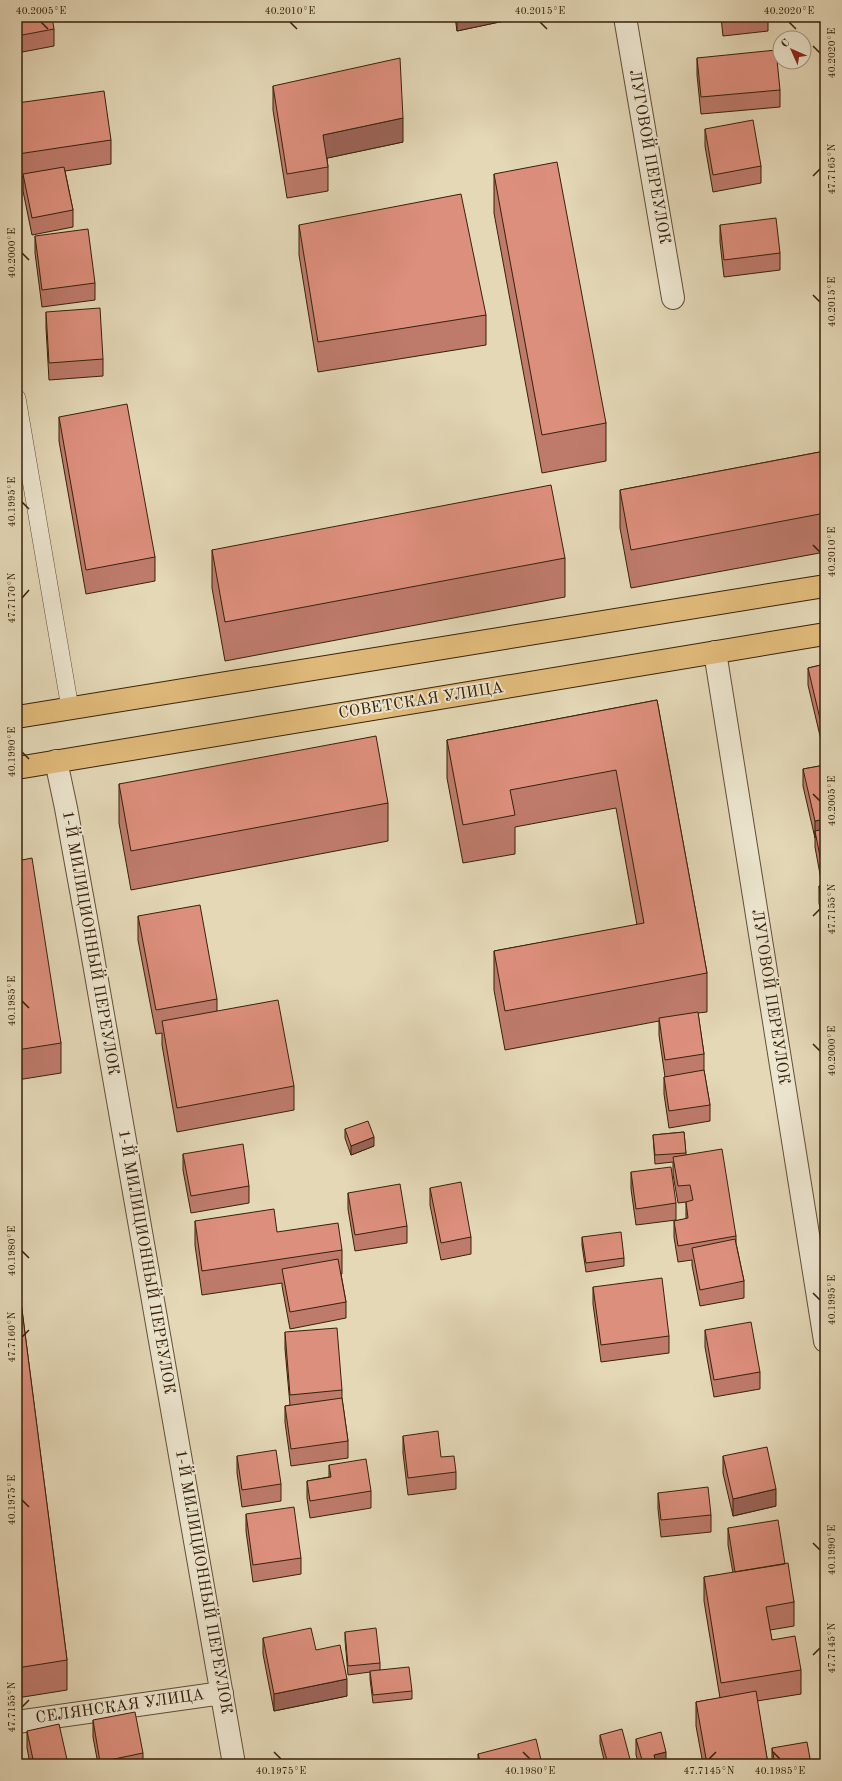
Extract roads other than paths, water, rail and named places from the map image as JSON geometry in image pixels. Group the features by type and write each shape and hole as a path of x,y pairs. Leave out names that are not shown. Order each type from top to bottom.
{"main road":[{"path":"17,717 825,586"},
{"name":"СОВЕТСКАЯ УЛИЦА","path":"17,768 825,634"}],"street":[{"name":"ЛУГОВОЙ ПЕРЕУЛОК","path":"625,17 673,298"},
{"name":"ЛУГОВОЙ ПЕРЕУЛОК","path":"715,652 825,1341"},
{"name":"1-Й МИЛИЦИОННЫЙ ПЕРЕУЛОК","path":"56,761 66,808 234,1764"},
{"name":"СЕЛЯНСКАЯ УЛИЦА","path":"17,1722 222,1693"}],"lane":[{"path":"17,398 70,708"}]}
